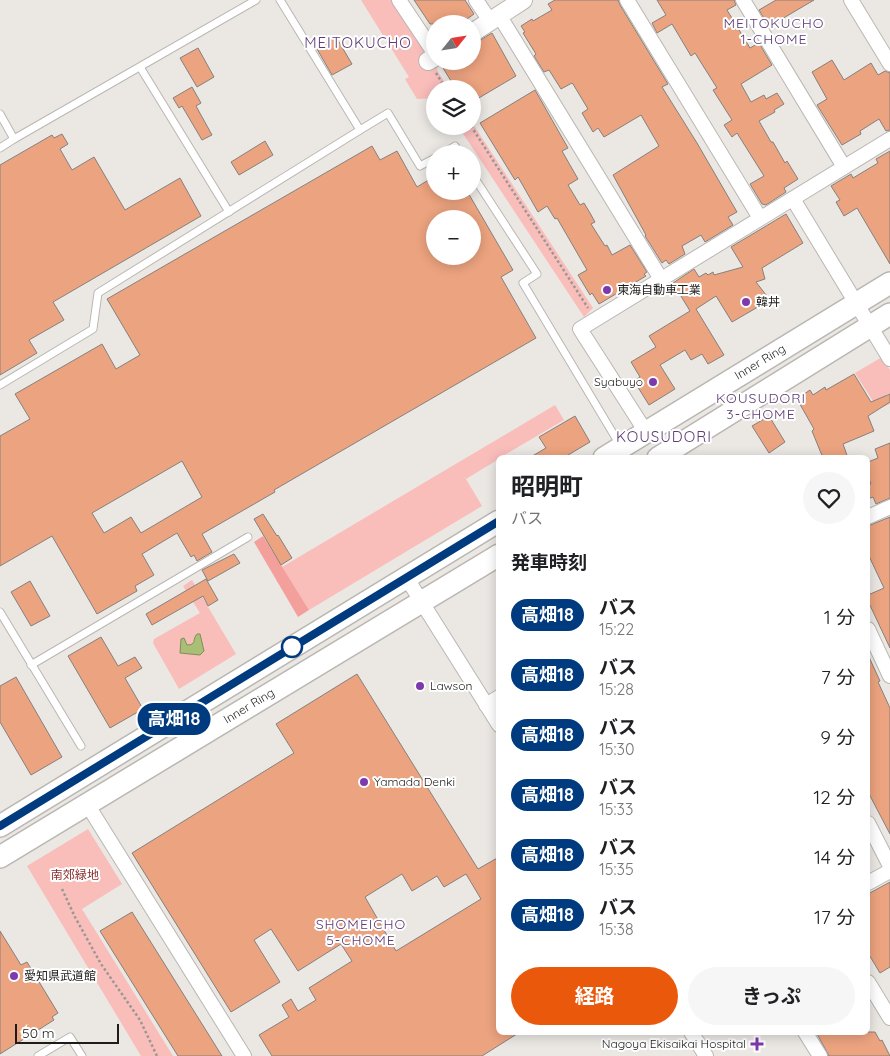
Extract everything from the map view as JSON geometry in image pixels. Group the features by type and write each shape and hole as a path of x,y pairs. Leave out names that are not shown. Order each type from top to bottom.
{"main road":[{"name":"Inner Ring","path":"612,452 890,283"},
{"path":"663,455 890,314"},
{"path":"0,826 496,523"},
{"name":"Inner Ring","path":"0,857 496,557"}],"street":[{"path":"399,0 426,45"},
{"path":"476,0 494,18 661,279"},
{"path":"481,26 523,0"},
{"path":"628,0 760,218"},
{"path":"742,0 844,167"},
{"path":"851,0 890,64"},
{"path":"646,432 580,329 890,139"},
{"path":"793,199 890,359"},
{"path":"870,516 889,510"},
{"path":"406,577 496,720"},
{"path":"870,633 890,676"},
{"path":"486,705 496,699"},
{"path":"88,804 244,1056"},
{"path":"870,827 890,866"},
{"path":"870,882 890,871"},
{"path":"870,985 890,1018"},
{"path":"693,1035 706,1056"},
{"path":"807,1035 820,1056"}],"lane":[{"path":"0,148 256,0"},
{"path":"280,0 360,130"},
{"path":"140,67 229,212"},
{"path":"0,385 93,329 98,293 388,113 420,166 426,163"},
{"path":"0,114 14,139"},
{"path":"481,188 537,274 523,283 612,452"},
{"path":"31,665 248,537"},
{"path":"0,612 81,746"},
{"path":"38,1056 70,1037 82,1056"}],"path":[{"path":"477,135 596,320"},
{"path":"62,889 101,964 140,1020 157,1056"}],"green space":[{"path":"361,0 397,0 426,45 426,70 437,70 443,80 426,80 426,98 417,99 405,79 409,77"},
{"path":"464,135 480,135 593,308 584,317 481,161 481,145 471,145"},
{"path":"882,357 890,370 890,393 886,395 890,404 878,409 855,373"},
{"path":"555,405 564,420 504,455 496,455 496,461 466,479 482,506 309,610 282,567"},
{"path":"192,580 236,654 179,689 153,643 154,639 200,613 183,586"},
{"name":"南郊緑地","path":"88,829 122,884 82,909 173,1056 141,1056 27,866"}],"shaded area":[{"path":"263,536 309,610 298,617 254,542"},
{"path":"197,634 200,634 204,651 200,655 180,653 181,639 184,638 187,645 190,645"}],"building":[{"path":"414,0 465,0 474,14 426,15 426,18"},
{"path":"555,0 618,0 668,84 662,87 737,212 728,217 733,225 705,242 701,235 682,246 685,254 669,264 666,260 662,263 645,236 613,175 659,146 641,115 604,137 598,128 593,132 582,113 588,109 573,84 561,89 549,70 544,72 523,33 525,32 521,26 552,10 548,4"},
{"path":"657,0 734,0 736,5 727,10 750,48 759,43 772,65 741,84 751,102 764,95 766,99 777,93 784,104 774,110 775,112 759,121 785,163 787,161 798,179 784,188 786,192 766,205 762,204 750,184 764,176 737,133 732,137 724,125 732,120 713,90 717,88 695,53 691,56 672,24 657,33 652,23 666,15"},
{"path":"776,0 814,0 775,23 772,18 766,22 759,10"},
{"path":"492,33 516,76 481,97 481,80 450,80 444,70 481,70 481,40"},
{"path":"336,37 352,64 332,75 317,49"},
{"path":"198,48 214,77 197,87 180,58"},
{"path":"832,60 844,80 871,63 878,75 885,71 890,73 890,130 886,131 879,119 860,131 861,134 842,145 817,105 827,99 812,72"},
{"path":"192,87 201,103 196,106 212,135 202,140 182,106 179,108 173,98"},
{"path":"535,90 568,148 562,151 578,179 568,185 580,205 584,203 590,213 595,222 591,224 612,255 630,245 647,272 644,274 646,276 599,304 592,293 590,295 578,275 587,270 557,218 555,219 547,206 538,212 518,177 515,180 481,122"},
{"path":"62,134 68,144 60,149 72,170 94,157 125,210 180,178 201,216 53,302 64,320 29,340 37,353 0,375 0,165 52,135 54,138"},
{"path":"265,141 273,155 239,175 231,162"},
{"path":"372,146 380,160 397,151 417,187 426,182 426,200 472,200 478,210 426,210 426,265 481,265 481,215 513,270 501,277 536,338 274,490 275,492 202,534 212,552 197,561 194,555 191,557 177,533 142,554 154,575 135,586 137,591 97,614 52,536 0,566 0,436 30,419 15,394 102,344 116,369 140,355 107,299","holes":["182,461 202,497 141,533 131,517 104,533 92,513"]},
{"path":"890,151 890,264 857,208 844,216 836,202 840,200 831,186 851,174 853,178 878,163 876,159"},
{"path":"786,214 803,243 762,268 765,279 756,282 770,300 732,322 716,296 696,309 724,355 708,364 702,354 691,360 685,350 660,365 675,389 649,405 634,381 640,377 631,362 656,347 649,336 690,311 673,283 694,269 699,277 706,273 708,275 713,272 714,275 743,267 731,247"},
{"path":"854,374 871,402 890,394 890,402 868,416 874,431 843,444 847,455 822,455 812,431 814,429 797,399 810,390 813,395 825,387 826,390"},
{"path":"575,416 590,442 568,455 534,455 546,448 539,437"},
{"path":"769,416 785,442 769,453 752,426"},
{"path":"890,443 890,498 876,504 873,497 870,498 870,461 878,458 875,449"},
{"path":"263,514 292,558 281,565 254,519"},
{"path":"890,517 890,648 870,605 870,594 884,588 870,558 870,525"},
{"path":"234,554 240,563 208,581 202,570"},
{"path":"206,579 218,600 208,606 203,596 152,625 146,614"},
{"path":"30,581 50,616 31,626 11,592"},
{"path":"101,637 118,666 135,657 142,668 125,678 143,709 110,728 68,656"},
{"path":"870,659 890,708 890,834 870,796"},
{"path":"357,674 478,869 496,859 496,1035 515,1035 482,1056 272,1056 259,1035 289,1017 282,1005 291,999 298,1011 316,1000 309,988 352,961 341,944 298,971 271,929 254,940 280,982 231,1012 132,853 294,753 276,724","holes":["402,874 412,891 437,876 444,887 466,874 481,899 396,951 365,897"]},
{"path":"16,677 62,757 31,775 0,722 0,686"},
{"path":"890,882 890,967 880,973 870,956 870,893"},
{"path":"132,912 222,1056 178,1056 100,931"},
{"name":"愛知県武道館","path":"0,931 21,965 27,962 58,1013 52,1017 54,1020 0,1054"},
{"path":"870,1032 875,1032 880,1041 882,1040 890,1056 829,1056 818,1035 870,1035"}],"bus line":[{"name":"高畑18","path":"0,826 496,523"}],"place":[{"name":"東海自動車工業","path":"607,290"},
{"name":"韓丼","path":"746,302"},
{"name":"Syabuyo","path":"653,382"},
{"name":"Lawson","path":"420,686"},
{"name":"Yamada Denki","path":"364,782"},
{"name":"愛知県武道館","path":"14,976"},
{"name":"Nagoya Ekisaikai Hospital","path":"757,1044"}],"district":[{"name":"MEITOKUCHO 1-CHOME","path":"774,32"},
{"name":"MEITOKUCHO","path":"358,43"},
{"name":"KOUSUDORI 3-CHOME","path":"761,406"},
{"name":"KOUSUDORI","path":"664,437"},
{"name":"SHOMEICHO 5-CHOME","path":"361,932"}]}
